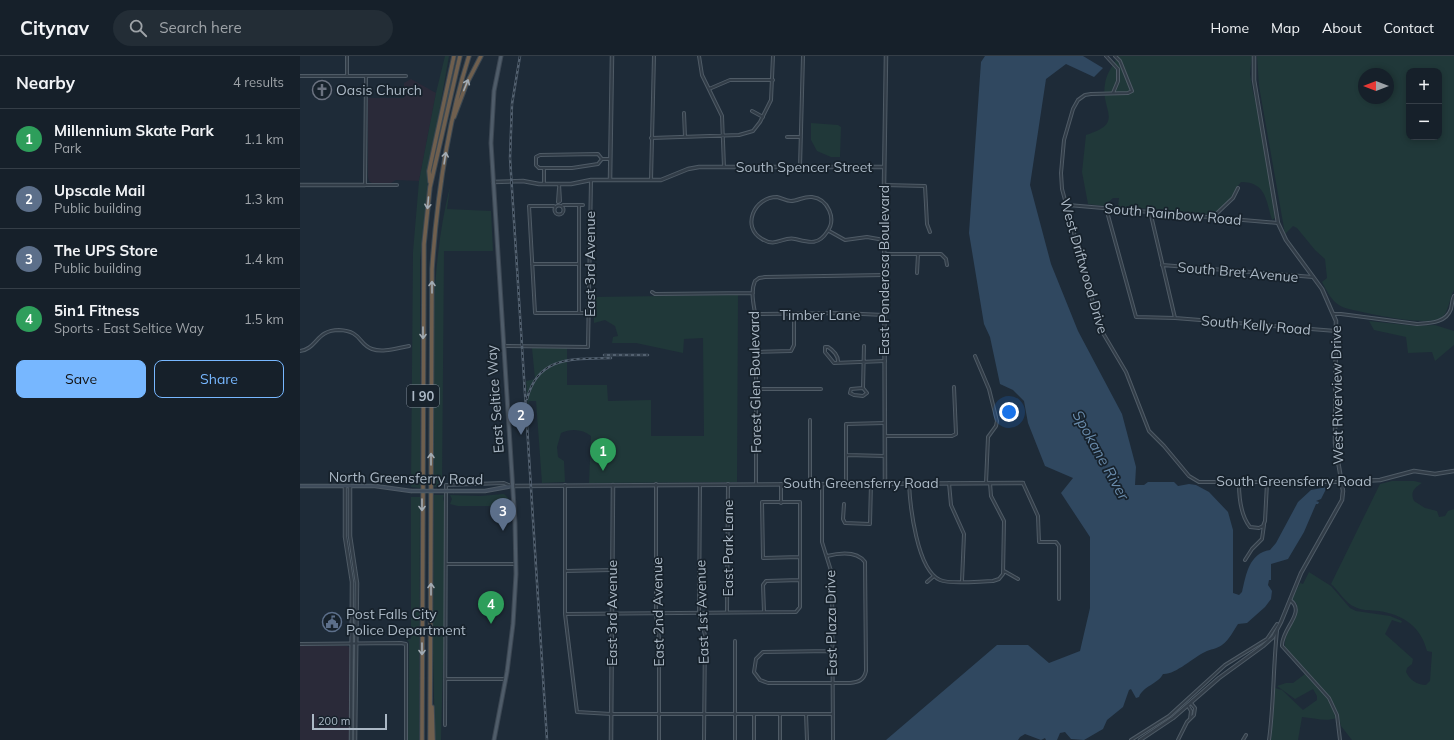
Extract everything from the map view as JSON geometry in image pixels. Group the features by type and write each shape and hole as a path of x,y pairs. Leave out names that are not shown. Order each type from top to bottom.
{"highway":[{"path":"430,187 429,171 454,56"},
{"name":"I 90","path":"422,740 424,244 430,187 460,56"},
{"name":"I 90","path":"432,740 430,666 432,269 435,225 448,136 455,104 469,56"},
{"path":"448,136 466,85 481,56"}],"main road":[{"name":"East Seltice Way","path":"494,740 513,624 516,564 491,143 492,110 501,56"},
{"name":"North Greensferry Road","path":"300,486 375,486 411,491 481,491 512,486"}],"street":[{"path":"347,56 347,76"},
{"path":"610,180 612,56"},
{"path":"651,180 654,56"},
{"path":"699,56 701,69 722,116 724,136 724,167"},
{"path":"651,138 724,136 748,133 757,127 771,100 773,56"},
{"path":"800,167 803,56"},
{"name":"East Ponderosa Boulevard","path":"886,56 884,167 884,361 886,483"},
{"path":"1106,56 1118,69 1118,81 1113,93"},
{"name":"West Driftwood Drive","path":"1116,56 1120,61 1132,91 1128,93 1085,96 1078,100 1073,109 1064,140 1061,173 1062,189 1068,205 1081,262 1100,328 1126,372 1149,431 1166,448 1184,470"},
{"name":"West Riverview Drive","path":"1140,740 1188,706 1219,678 1268,642 1277,631 1306,563 1340,505 1343,495 1335,443 1337,331 1334,314 1328,300 1314,278 1286,240 1278,222 1254,80 1254,56"},
{"path":"300,76 406,76"},
{"path":"365,185 366,76"},
{"path":"709,89 730,80 772,80"},
{"path":"752,111 763,117"},
{"path":"684,113 685,137"},
{"path":"787,137 801,137"},
{"path":"598,154 602,159 598,164 572,168 544,168 536,166 536,157 539,155 598,154"},
{"path":"602,159 610,159"},
{"name":"South Spencer Street","path":"493,182 525,181 559,186 591,180 651,180 668,178 691,168 884,167"},
{"path":"544,168 544,184"},
{"name":"East 3rd Avenue","path":"503,346 588,347 590,313 591,180"},
{"path":"300,185 397,185"},
{"path":"884,185 925,186 927,224 930,232"},
{"path":"558,206 559,186"},
{"path":"1213,217 1233,198 1238,188"},
{"path":"776,197 792,201 804,197 813,197 823,202 829,210 831,217 828,231 823,237 814,242 804,242 792,238 778,242 769,242 760,238 756,233 752,226 752,215 756,206 766,198 776,197"},
{"path":"578,313 580,205"},
{"path":"583,205 529,206 535,313 590,313"},
{"name":"South Rainbow Road","path":"1068,205 1278,222"},
{"path":"554,206 555,212 558,215 563,211 563,206"},
{"name":"South Kelly Road","path":"1106,208 1136,317 1175,318 1337,331"},
{"path":"1150,211 1175,318"},
{"path":"828,231 845,240 867,237 884,240"},
{"path":"884,254 941,254 946,259 947,265"},
{"path":"917,273 918,254"},
{"path":"532,264 579,264"},
{"name":"South Bret Avenue","path":"1162,266 1314,278"},
{"name":"Forest Glen Boulevard","path":"756,484 756,314 753,293 756,280 765,276 884,275"},
{"path":"652,292 655,294 753,293"},
{"path":"1334,314 1417,324 1439,322 1446,317 1451,310 1454,296"},
{"name":"Timber Lane","path":"756,314 884,315"},
{"path":"756,352 791,351 794,345 794,314"},
{"path":"300,351 308,349 322,334 338,330 355,334 360,337 365,345 374,350 388,350 409,346"},
{"path":"838,363 838,358 831,349 828,346 825,347 824,350 831,361 838,363 884,361"},
{"path":"863,388 851,389 850,393 854,395 866,395 867,391 863,388 864,346"},
{"path":"909,483 917,546 934,576 944,581 996,580 1001,577 1004,571 1004,521 991,496 988,483 988,436 996,426 997,421 989,389 976,356"},
{"path":"885,436 952,436 956,434 954,387"},
{"path":"756,389 821,389"},
{"path":"810,420 810,484"},
{"path":"846,483 846,426 848,424 885,423"},
{"path":"846,456 885,456"},
{"name":"South Greensferry Road","path":"1184,470 1200,482 1239,483 1380,480 1408,472 1435,474 1454,471"},
{"name":"North Greensferry Road","path":"447,564 446,485 504,483 512,486 700,484"},
{"path":"844,504 843,520 845,523 870,524 871,483"},
{"path":"949,483 951,505 964,534 962,581"},
{"path":"1023,483 1038,516 1039,542 1056,542 1059,546 1059,599"},
{"name":"South Greensferry Road","path":"700,484 1023,483"},
{"path":"1239,483 1243,512 1247,524 1250,527 1259,528 1264,524"},
{"path":"1246,560 1252,549 1262,539 1267,483"},
{"name":"East 2nd Avenue","path":"656,484 656,614 659,638 659,740"},
{"name":"East 1st Avenue","path":"700,484 699,613 705,635 704,740"},
{"name":"East Park Lane","path":"728,484 728,612"},
{"path":"781,484 781,503"},
{"name":"East Plaza Drive","path":"822,484 822,542 832,574 833,740"},
{"path":"565,485 566,614 577,712 611,714 833,714"},
{"name":"East 3rd Avenue","path":"611,740 612,485"},
{"path":"345,486 345,537 352,576 350,740"},
{"path":"350,486 350,536 357,583 355,740"},
{"path":"566,614 795,612 799,610 800,580 800,557 800,502 762,502 763,558 800,557"},
{"path":"827,556 838,554 857,555 864,561 866,566 865,674 861,680 856,682 832,683 764,683 756,675 754,665 757,656 765,651 832,651"},
{"path":"445,725 447,564 516,564"},
{"path":"565,571 612,570"},
{"path":"1004,571 1018,579"},
{"path":"927,582 934,576"},
{"path":"764,612 764,585 766,581 800,580"},
{"path":"1289,600 1295,605 1296,613 1284,632 1282,646 1329,698 1337,715 1340,740"},
{"path":"1131,740 1169,716 1218,671 1266,639 1276,624"},
{"path":"1269,740 1274,698 1273,667 1277,631"},
{"path":"735,641 735,740"},
{"path":"300,644 404,643 406,647 406,740"},
{"path":"1250,650 1252,654"},
{"path":"445,679 505,679"},
{"path":"1178,740 1195,712 1191,703"},
{"path":"1188,706 1192,711 1190,719"},
{"path":"754,714 754,740"},
{"path":"780,714 780,740"},
{"path":"806,714 807,740"},
{"path":"1154,725 1155,730"},
{"path":"1243,740 1246,735"}],"shaded area":[{"path":"411,79 436,93 419,181 396,180 391,183 372,183 369,181 368,177 368,98 404,98 404,83"},
{"path":"300,646 347,646 350,648 349,740 300,740"}],"green space":[{"path":"445,56 449,56 430,163 420,261 420,488 411,487 413,252 419,181 436,93"},
{"path":"1118,56 1252,56 1250,74 1259,114 1275,218 1272,220 1266,199 1260,189 1256,185 1241,182 1237,187 1239,189 1236,196 1216,215 1118,207 1119,198 1113,198 1104,206 1088,204 1082,172 1086,135 1105,126 1108,120 1109,115 1104,93 1105,84 1108,73"},
{"path":"1257,56 1454,56 1454,290 1444,316 1433,320 1409,320 1344,308 1332,299 1322,282 1327,278 1325,259 1315,250 1297,228 1293,226 1285,234 1259,86"},
{"path":"811,123 838,125 841,127 840,157 831,157 817,151 811,140"},
{"path":"450,187 447,209 491,211 493,251 444,251 442,487 434,487 434,298 442,223"},
{"path":"738,295 737,482 589,483 591,436 581,431 573,430 561,433 557,447 558,457 564,461 565,482 542,483 536,401 529,401 528,406 526,381 535,379 532,348 567,347 567,385 607,385 608,401 651,400 651,436 704,436 703,338 684,339 683,353 636,343 612,343 613,337 618,336 615,326 605,320 594,323 593,297"},
{"path":"1369,321 1415,326 1435,325 1454,331 1454,345 1435,361 1432,352 1408,353 1406,337 1374,330"},
{"path":"1392,481 1414,481 1422,483 1414,490 1412,495 1414,501 1425,508 1437,511 1439,517 1445,516 1448,511 1454,509 1454,740 1352,740 1341,726 1338,713 1326,693 1302,668 1298,661 1285,650 1286,637 1295,616 1297,604 1292,599 1300,583 1303,584 1309,572 1331,586 1350,608 1356,611 1390,616 1402,621 1401,623 1392,620 1385,634 1413,659 1412,664 1407,668 1406,672 1414,682 1426,685 1430,681 1432,652 1427,651 1416,629 1404,619 1388,613 1361,609 1351,605 1331,584 1380,484"},
{"path":"504,494 508,498 509,506 458,506 450,504 452,499 450,495 480,496"},
{"path":"434,495 444,495 443,499 445,504 444,656 441,740 435,740 433,654"},
{"path":"411,497 420,497 419,740 408,740 409,642 406,639 411,639"},
{"path":"1305,674 1328,699 1337,718 1324,720 1302,717 1298,740 1271,740 1275,688 1282,690 1303,710 1317,700 1317,696 1313,689 1295,699 1277,686 1286,683 1293,683"}],"water":[{"name":"Spokane River","path":"985,56 1083,56 1103,68 1094,77 1066,64 1046,79 1030,185 1051,264 1078,331 1122,414 1136,467 1135,485 1144,485 1148,482 1174,482 1178,486 1189,484 1196,485 1209,492 1228,512 1233,530 1233,593 1239,595 1242,592 1247,572 1253,560 1257,555 1270,550 1276,543 1298,502 1311,490 1327,487 1321,499 1316,501 1319,502 1316,504 1304,532 1288,559 1271,564 1271,580 1269,580 1268,585 1272,591 1271,599 1265,607 1247,623 1238,624 1225,643 1201,654 1173,672 1163,674 1158,680 1144,690 1139,697 1136,698 1131,689 1129,690 1123,707 1107,720 1103,729 1084,740 1071,739 1065,732 1060,733 1057,740 1046,740 1045,738 1041,740 1025,734 1018,740 886,740 997,645 1028,645 1049,663 1080,651 1090,608 1090,537 1061,493 1073,478 1045,466 1028,423 1024,401 1013,390 1000,384 990,337 984,324 969,233 981,62"}],"railway":[{"path":"520,56 512,104 510,158 547,740"},
{"path":"604,355 648,355"},
{"path":"527,399 532,385 540,374 559,362 611,358"}],"place":[{"name":"Oasis Church","path":"322,90"},
{"name":"Upscale Mail","path":"521,435"},
{"name":"Millennium Skate Park","path":"603,471"},
{"name":"The UPS Store","path":"503,531"},
{"name":"Post Falls City Police Department","path":"332,622"},
{"name":"5in1 Fitness","path":"491,624"}]}
